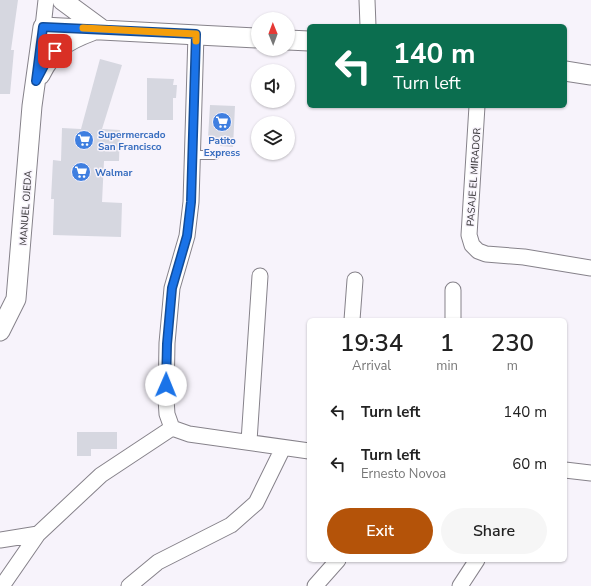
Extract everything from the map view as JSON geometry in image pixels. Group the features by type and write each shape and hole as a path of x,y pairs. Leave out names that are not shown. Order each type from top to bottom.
{"street":[{"path":"46,0 43,27 100,28 251,38"},
{"path":"62,0 100,28"},
{"path":"367,0 368,24"},
{"name":"MANUEL OJEDA","path":"0,331 10,314 17,293 32,106 43,27"},
{"path":"36,81 46,62 55,51 75,38 100,28"},
{"path":"172,428 167,414 166,399 167,344 172,288 187,236 191,202 196,34"},
{"path":"295,40 307,41"},
{"path":"567,71 591,75"},
{"name":"PASAJE EL MIRADOR","path":"477,108 469,235 472,245 478,251 486,254 524,257 591,268"},
{"path":"250,441 260,276"},
{"path":"352,318 355,280"},
{"path":"453,290 453,318"},
{"path":"172,428 189,434 250,441 283,448 307,451"},
{"path":"2,586 38,534 100,475 172,428"},
{"path":"128,586 158,562 231,526 256,503 283,448"},
{"path":"570,470 591,473"},
{"path":"0,540 38,534"},
{"path":"315,586 336,562"},
{"path":"460,586 476,562"}],"lane":[{"path":"192,155 215,155"}],"building":[{"path":"0,0 18,0 11,50 14,50 10,94 0,94"},
{"path":"100,59 122,65 102,129 120,130 119,161 104,161 102,202 122,203 121,237 53,235 54,199 51,199 53,160 61,161 62,128 81,129"},
{"path":"147,78 174,79 173,85 177,85 176,98 173,98 173,120 147,120"},
{"name":"Patito Express","path":"210,105 235,106 233,147 220,146 221,139 208,138"},
{"path":"77,432 117,432 117,449 91,449 91,456 77,456"}],"slow traffic":[{"path":"83,28 196,34 196,41"}],"place":[{"name":"Patito Express","path":"222,122"},
{"name":"Supermercado San Francisco","path":"84,140"},
{"name":"Walmar","path":"81,172"}],"route":[{"path":"55,51 46,62 36,81 43,27 100,28 196,34 191,202 187,236 172,288 167,344 166,385"}]}
